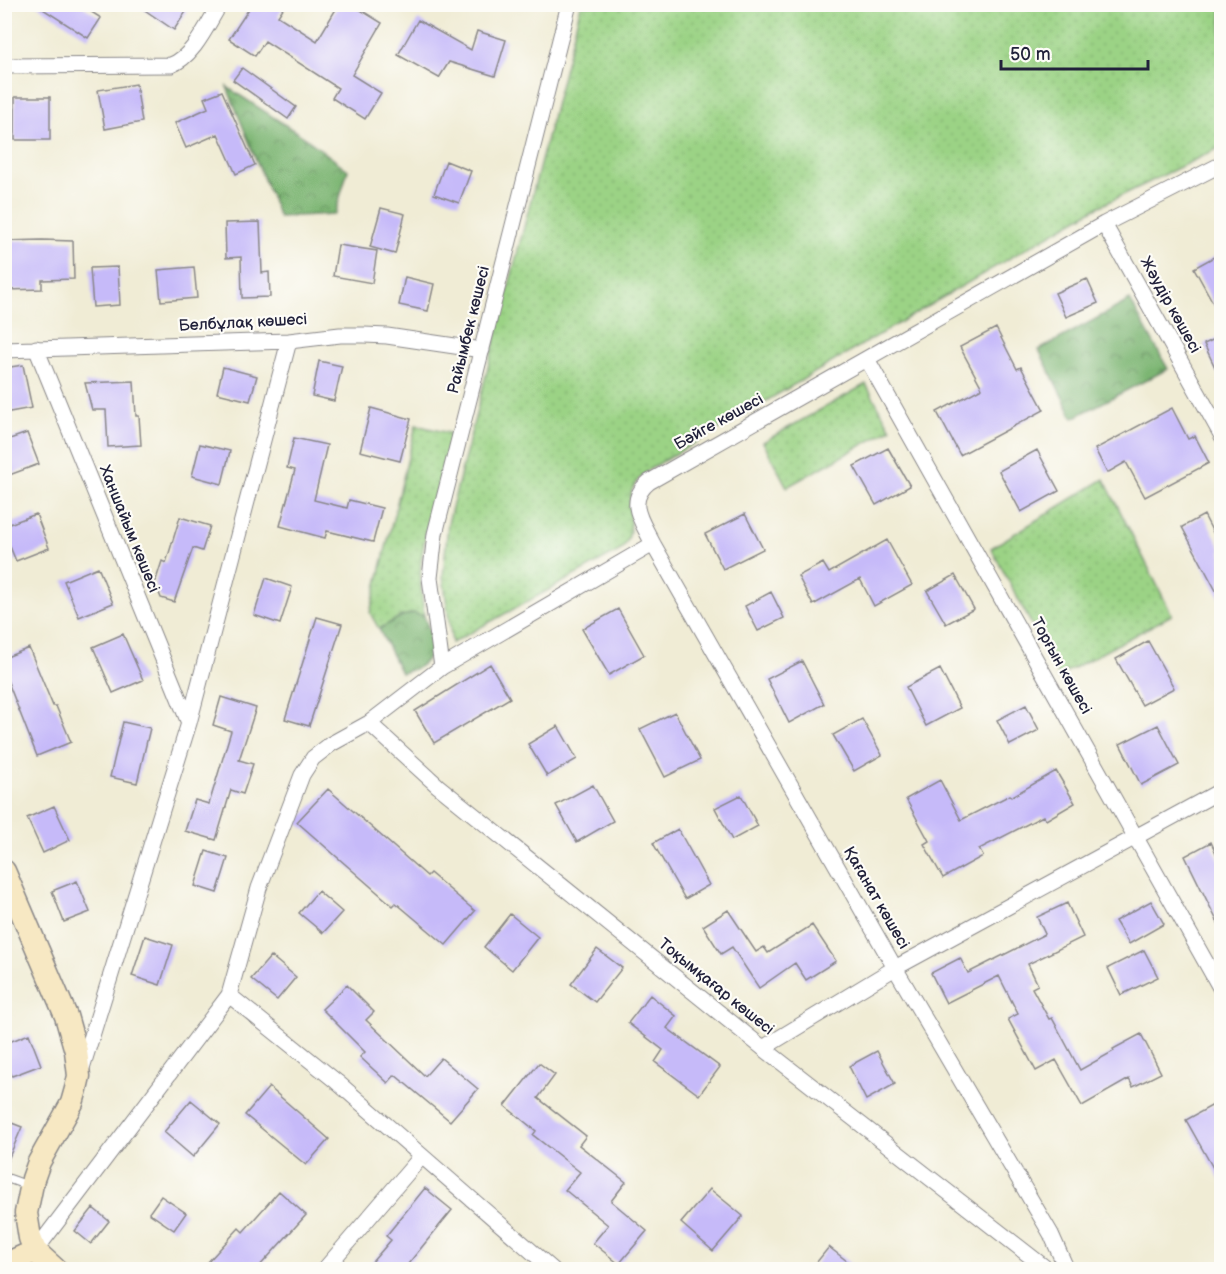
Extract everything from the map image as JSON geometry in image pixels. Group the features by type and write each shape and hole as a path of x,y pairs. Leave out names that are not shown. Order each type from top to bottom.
{"street":[{"path":"4,66 171,65 185,57 220,4"},
{"name":"Райымбек көшесі","path":"442,666 430,578 435,534 569,4"},
{"name":"Бәйге көшесі","path":"653,544 636,505 638,493 644,487 1104,224 1221,164"},
{"name":"Жәудір көшесі","path":"1104,224 1221,436"},
{"name":"Белбұлақ көшесі","path":"4,350 289,341 340,335 375,335 482,350"},
{"path":"56,1269 35,1251 27,1225 27,1205 31,1186 39,1162 72,1103 189,723 289,341"},
{"name":"Ханшайым көшесі","path":"36,348 189,723"},
{"name":"Торғын көшесі","path":"867,359 1137,837 1221,991"},
{"path":"4,1265 35,1251 229,995 259,888 302,775 313,758 331,744 369,723 442,666 653,544"},
{"name":"Қағанат көшесі","path":"653,544 895,968 1051,1234 1067,1269"},
{"name":"Тоқымқағар көшесі","path":"369,723 438,786 763,1048 1048,1269"},
{"path":"763,1048 895,968 1221,790"},
{"path":"4,871 66,1016 76,1051 79,1076"},
{"path":"229,995 338,1082 421,1157 553,1269"},
{"path":"324,1269 421,1157"}],"lane":[{"path":"4,1177 31,1186"}],"green space":[{"path":"581,5 1221,5 1221,147 1092,210 650,469 638,480 632,490 630,530 621,550 452,643 443,576 448,523"},
{"path":"227,87 304,137 348,170 335,214 279,217"},
{"path":"1130,300 1168,369 1073,418 1039,350"},
{"path":"866,384 891,429 787,487 763,442"},
{"path":"416,425 453,434 431,513 421,561 424,616 406,616 379,629 370,613"},
{"path":"1104,479 1172,615 1059,676 991,548"},
{"path":"414,613 424,616 429,629 431,650 420,666 401,673 379,629 402,616"}],"building":[{"path":"35,4 79,4 101,18 88,38"},
{"path":"136,4 191,4 174,30"},
{"path":"252,4 286,4 278,16 317,41 339,4 351,4 382,23 352,75 381,93 365,119 332,98 338,88 265,41 255,56 229,39"},
{"path":"418,20 471,50 477,31 506,40 495,76 449,62 439,78 398,55"},
{"path":"242,68 296,107 288,119 233,80"},
{"path":"136,84 142,122 105,129 98,90"},
{"path":"222,91 255,165 236,174 218,134 186,148 175,123 208,108 204,98"},
{"path":"15,97 50,97 50,140 15,140"},
{"path":"446,161 471,171 459,203 434,194"},
{"path":"381,208 405,214 395,254 370,247"},
{"path":"260,222 262,273 269,272 270,297 242,298 241,257 226,258 225,223"},
{"path":"6,241 73,241 74,279 42,280 42,289 7,290"},
{"path":"338,245 377,251 372,283 333,276"},
{"path":"1221,253 1221,317 1194,268"},
{"path":"118,267 120,305 93,307 90,268"},
{"path":"194,267 197,298 161,301 158,270"},
{"path":"405,277 434,284 428,311 399,305"},
{"path":"1087,279 1098,303 1066,317 1055,293"},
{"path":"996,328 1017,369 1021,367 1044,410 960,455 937,412 982,388 960,347"},
{"path":"1221,336 1221,380 1204,344"},
{"path":"319,361 342,366 334,401 312,396"},
{"path":"23,365 32,408 4,413 4,368"},
{"path":"223,367 257,376 250,401 217,393"},
{"path":"134,381 136,416 139,416 141,445 108,447 106,410 92,410 85,383"},
{"path":"371,408 411,419 400,461 360,451"},
{"path":"1172,408 1188,439 1195,436 1209,463 1145,497 1126,462 1107,473 1095,449"},
{"path":"27,433 39,464 4,477 4,441"},
{"path":"294,438 327,445 314,500 347,508 349,500 382,508 373,542 327,531 325,538 280,526 295,470 287,468"},
{"path":"200,444 230,451 222,484 192,476"},
{"path":"888,448 910,486 876,505 854,466"},
{"path":"1037,450 1059,491 1021,512 999,471"},
{"path":"36,514 49,548 16,561 4,532 4,526"},
{"path":"745,514 763,549 723,569 705,534"},
{"path":"1204,515 1221,548 1221,600 1182,527"},
{"path":"180,517 210,526 202,551 193,548 174,602 161,598 155,583 162,561 166,563"},
{"path":"887,540 912,585 874,606 860,579 813,605 798,576 823,563 829,573"},
{"path":"98,567 113,603 79,617 64,581"},
{"path":"955,575 974,609 946,624 927,591"},
{"path":"266,578 292,587 280,624 254,615"},
{"path":"771,592 784,618 758,631 745,606"},
{"path":"618,609 644,655 609,675 582,629"},
{"path":"317,617 342,624 309,726 285,719"},
{"path":"123,634 143,680 113,693 93,647"},
{"path":"1148,641 1174,688 1142,705 1116,659"},
{"path":"29,648 71,742 37,756 4,672 4,658"},
{"path":"802,661 824,704 789,723 767,679"},
{"path":"490,664 510,698 434,743 415,711"},
{"path":"940,669 960,708 926,726 906,687"},
{"path":"221,697 256,708 239,760 253,764 243,794 231,790 216,840 185,831 195,800 209,804 231,731 213,725"},
{"path":"1026,705 1039,730 1010,745 997,720"},
{"path":"675,712 700,760 665,777 640,729"},
{"path":"862,719 882,755 854,771 833,735"},
{"path":"123,722 150,728 137,783 110,777"},
{"path":"1158,725 1179,765 1141,785 1120,744"},
{"path":"558,726 577,759 547,776 528,744"},
{"path":"1056,771 1075,803 1046,820 1043,816 979,849 983,856 943,878 924,844 929,841 906,799 940,780 961,820 1010,795 1011,797"},
{"path":"593,785 613,821 577,842 556,805"},
{"path":"328,789 427,876 430,873 475,911 446,945 396,903 393,906 297,822"},
{"path":"741,795 758,826 732,840 715,808"},
{"path":"54,806 70,840 43,853 27,818"},
{"path":"678,829 709,885 685,899 653,843"},
{"path":"1211,842 1221,864 1221,929 1185,856"},
{"path":"206,851 228,858 217,893 195,886"},
{"path":"77,881 90,912 64,922 52,891"},
{"path":"318,891 342,912 323,933 299,913"},
{"path":"1151,901 1164,924 1129,944 1115,921"},
{"path":"1067,903 1083,937 1028,964 1038,985 1032,988 1049,1019 1052,1018 1080,1070 1141,1034 1161,1073 1133,1087 1129,1079 1082,1106 1056,1060 1036,1071 1008,1019 1018,1014 999,976 946,1003 931,973 960,958 968,973 1045,934 1037,917"},
{"path":"728,910 756,952 764,947 768,953 812,925 836,961 806,980 795,963 759,988 732,947 721,954 703,926"},
{"path":"510,914 538,937 512,970 484,947"},
{"path":"145,936 173,945 160,985 132,976"},
{"path":"597,949 622,968 595,1002 571,984"},
{"path":"1144,950 1158,977 1121,995 1108,968"},
{"path":"271,956 296,977 277,1000 251,979"},
{"path":"347,985 374,1012 366,1020 425,1076 441,1058 478,1089 450,1121 395,1075 388,1083 360,1057 365,1052 322,1009"},
{"path":"650,995 676,1016 667,1028 720,1067 699,1095 655,1062 663,1050 628,1023"},
{"path":"29,1034 41,1065 12,1076 4,1056 4,1044"},
{"path":"877,1051 895,1084 866,1100 849,1066"},
{"path":"539,1063 555,1075 538,1098 586,1136 579,1145 626,1182 611,1201 647,1231 619,1264 593,1243 608,1225 565,1190 580,1172 533,1135 536,1131 505,1106"},
{"path":"269,1087 329,1139 306,1165 245,1115"},
{"path":"191,1100 220,1124 193,1157 164,1132"},
{"path":"1213,1105 1221,1120 1221,1182 1186,1120"},
{"path":"4,1120 22,1127 4,1169"},
{"path":"425,1188 452,1210 404,1269 366,1269 391,1240 386,1236"},
{"path":"710,1189 743,1216 713,1251 681,1223"},
{"path":"279,1191 306,1215 257,1269 216,1269 208,1262 239,1228 243,1232"},
{"path":"161,1196 186,1213 174,1230 149,1213"},
{"path":"93,1208 109,1221 91,1244 75,1231"},
{"path":"829,1247 857,1269 824,1269 816,1263"}]}
